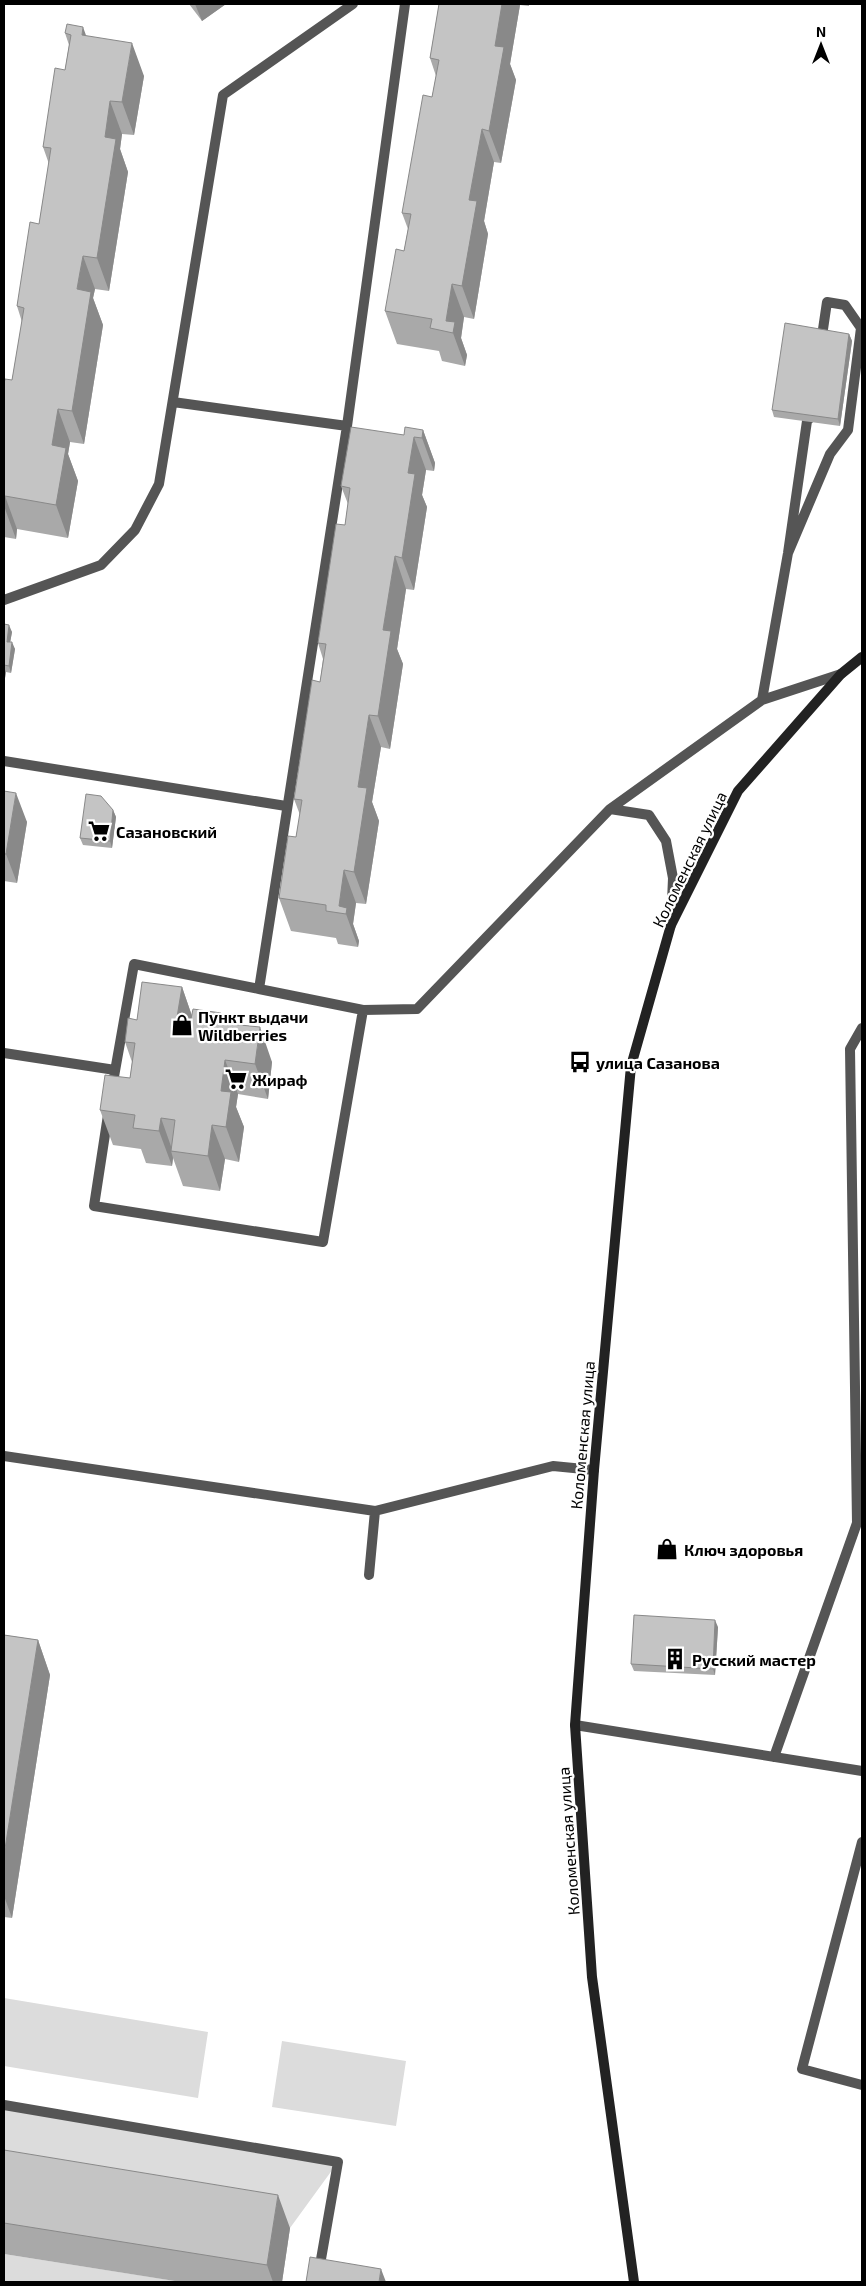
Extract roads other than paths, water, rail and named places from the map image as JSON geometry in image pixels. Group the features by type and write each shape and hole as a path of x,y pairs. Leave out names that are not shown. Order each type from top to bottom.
{"main road":[{"name":"Коломенская улица","path":"634,2282 592,1977 575,1725 594,1470 631,1066 671,925 738,791 841,674 862,658"}],"lane":[{"path":"4,600 101,565 135,530 159,484 223,95 353,4"},
{"path":"259,989 286,806 347,426 405,4"},
{"path":"788,553 830,454 848,430 861,328 845,305 827,302 819,338 831,355"},
{"path":"762,700 788,553 805,417 825,401"},
{"path":"173,402 347,426"},
{"path":"363,1010 323,1242 94,1206 134,964 363,1010 417,1009 610,809 762,700 841,674"},
{"path":"4,761 286,806"},
{"path":"610,809 649,815 666,841 673,878 671,925"},
{"path":"774,1757 857,1523 850,1049 862,1028"},
{"path":"4,1053 115,1070"},
{"path":"4,1456 375,1511 554,1466 594,1470"},
{"path":"369,1575 375,1511"},
{"path":"575,1725 862,1771"},
{"path":"862,1842 802,2069 862,2084"},
{"path":"4,2106 338,2162 317,2282"}],"place":[{"name":"Сазановский","path":"99,831"},
{"name":"Пункт выдачи Wildberries","path":"182,1025"},
{"name":"улица Сазанова","path":"580,1062"},
{"name":"Жираф","path":"236,1079"},
{"name":"Ключ здоровья","path":"667,1549"},
{"name":"Русский мастер","path":"675,1659"}]}
